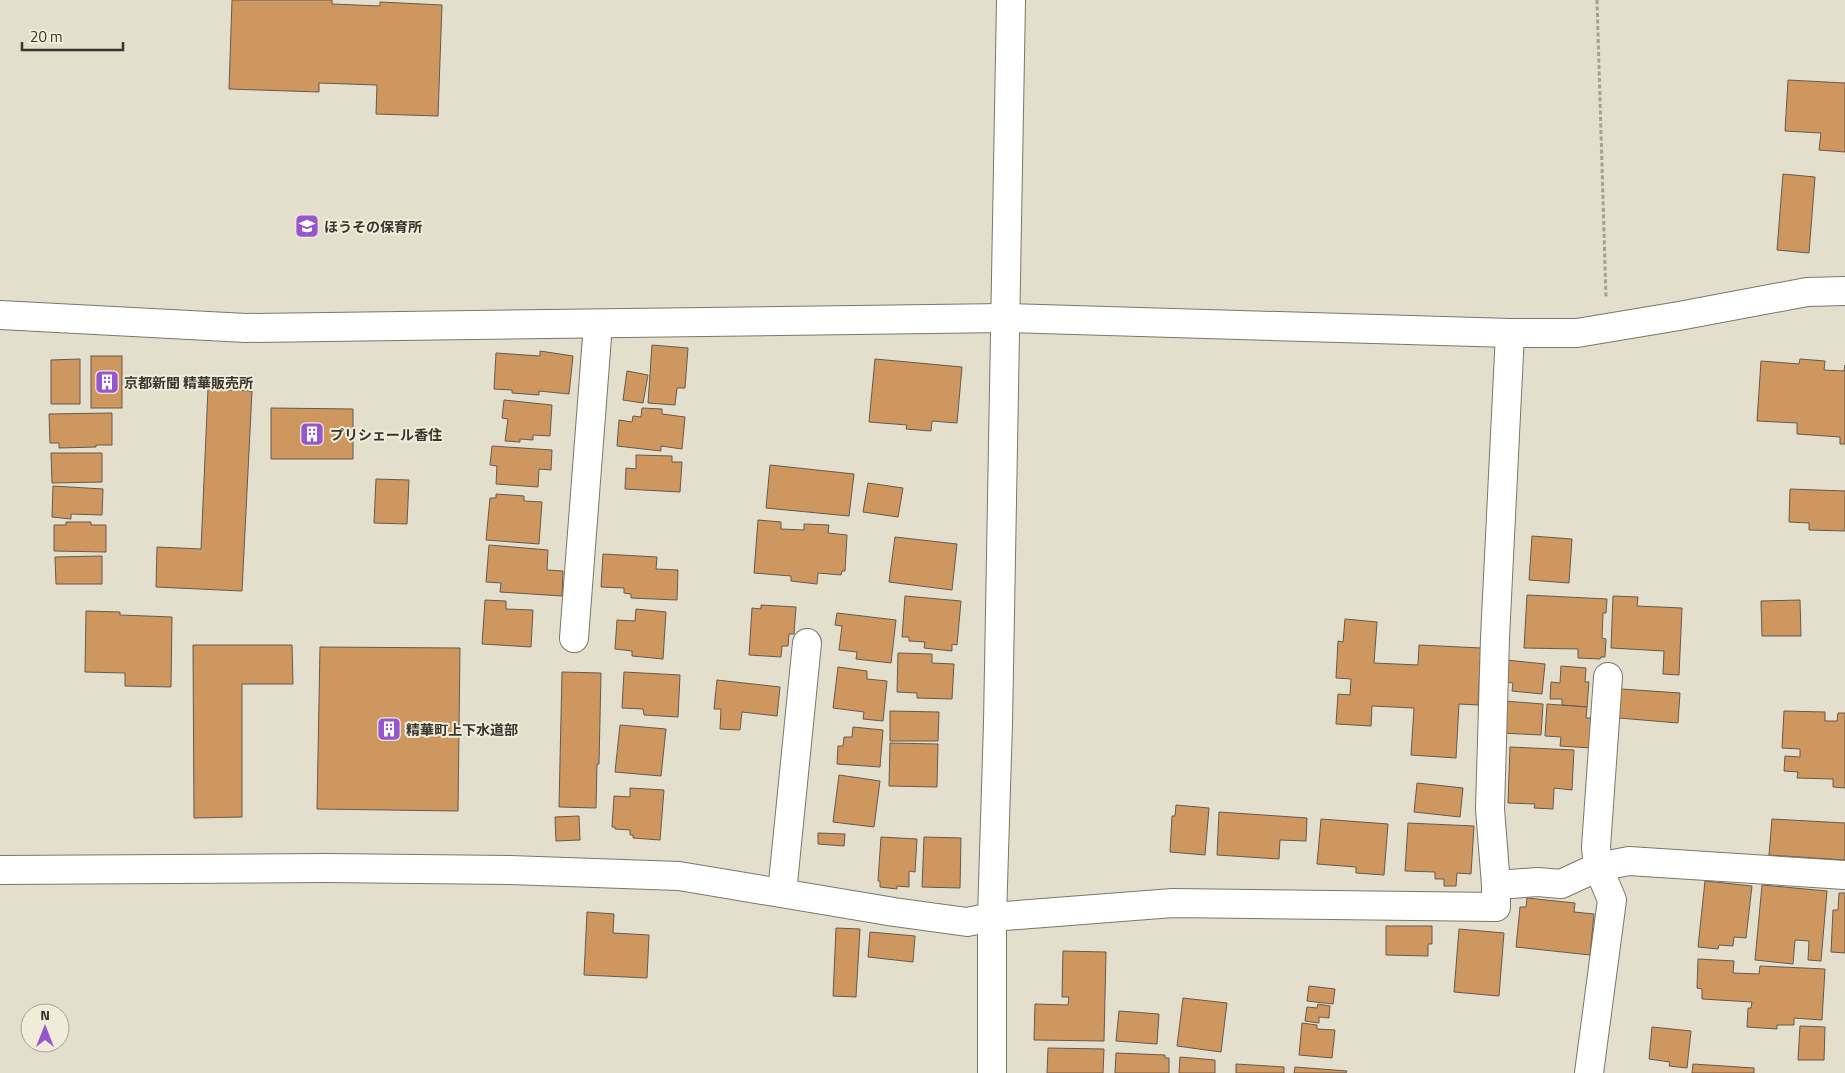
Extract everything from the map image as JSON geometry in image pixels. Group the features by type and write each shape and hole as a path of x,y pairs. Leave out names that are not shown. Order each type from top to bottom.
{"street":[{"path":"992,1073 992,917 998,724 1012,0"},
{"path":"0,315 246,328 1005,318 1510,333 1577,333 1807,292 1845,291"},
{"path":"574,638 598,324"},
{"path":"0,870 336,868 510,870 679,876 894,912 967,922 992,917 1173,903 1496,907 1490,809 1495,638 1510,333"},
{"path":"782,893 807,643"},
{"path":"1590,1073 1612,900 1598,867 1596,847 1608,677"},
{"path":"1496,885 1538,882 1561,884 1598,867 1629,861 1845,875"}],"path":[{"path":"1597,0 1607,328"}],"building":[{"path":"232,0 332,0 332,4 380,6 380,2 442,5 438,116 376,114 377,85 319,83 319,92 229,89"},
{"path":"1788,80 1845,83 1845,152 1819,150 1821,133 1785,131"},
{"path":"1783,174 1815,177 1809,253 1777,250"},
{"path":"652,345 688,348 685,388 677,388 675,405 648,403"},
{"path":"540,351 573,356 569,394 539,391 539,395 512,393 512,390 494,389 496,353 540,356"},
{"name":"京都新聞 精華販売所","path":"91,356 122,356 122,408 91,408"},
{"path":"80,359 80,404 51,404 51,360"},
{"path":"875,359 962,367 957,423 932,421 931,431 906,429 907,425 869,422"},
{"path":"1800,359 1825,361 1824,370 1844,371 1845,365 1845,444 1840,444 1840,437 1797,434 1797,423 1757,421 1761,361 1799,364"},
{"path":"627,371 648,375 643,403 623,400"},
{"path":"208,389 252,391 242,591 156,587 157,547 201,549"},
{"path":"504,400 552,405 550,436 533,435 533,440 520,439 520,442 505,441 508,419 502,418"},
{"name":"プリシェール香住","path":"271,408 353,409 353,459 271,459"},
{"path":"642,408 662,409 662,414 685,417 682,449 661,446 661,451 617,446 619,420 632,422 633,416 641,417"},
{"path":"112,413 112,445 59,448 59,443 50,443 49,414"},
{"path":"492,446 552,450 551,470 539,469 538,487 496,484 497,466 490,465"},
{"path":"51,453 102,453 102,482 52,483"},
{"path":"636,455 672,456 672,462 682,462 680,492 625,489 626,468 636,469"},
{"path":"770,465 854,474 849,516 766,508"},
{"path":"376,479 409,480 407,524 374,523"},
{"path":"868,483 903,488 898,517 863,512"},
{"path":"53,486 103,489 102,515 71,514 71,519 52,517"},
{"path":"1790,489 1845,491 1845,531 1809,530 1809,523 1789,522"},
{"path":"496,494 524,496 524,501 542,502 539,544 486,540 490,498 496,498"},
{"path":"758,520 781,522 781,529 804,530 804,524 829,525 828,533 847,535 845,571 842,571 841,575 818,573 817,584 791,581 791,576 754,573"},
{"path":"66,522 91,522 91,525 106,525 106,552 54,551 54,525 66,525"},
{"path":"1532,536 1572,539 1569,583 1529,580"},
{"path":"895,537 957,544 952,590 889,582"},
{"path":"489,545 548,550 547,570 563,571 562,596 500,592 501,583 486,582"},
{"path":"603,554 657,557 656,569 678,570 677,600 631,598 631,594 624,593 624,588 601,587"},
{"path":"102,556 102,584 56,584 55,557"},
{"path":"1527,595 1607,599 1606,613 1603,613 1602,638 1606,639 1605,657 1600,659 1578,658 1578,649 1524,648"},
{"path":"905,596 961,601 957,645 952,644 952,651 924,648 925,642 909,641 909,637 902,637"},
{"path":"1613,596 1638,597 1637,606 1682,608 1679,675 1663,674 1664,651 1611,648"},
{"path":"485,600 506,601 506,609 533,610 531,647 482,644"},
{"path":"1800,600 1801,636 1762,636 1761,601"},
{"path":"761,605 796,607 794,634 789,634 788,646 782,646 781,657 749,655 752,608 761,609"},
{"path":"636,609 666,612 663,659 632,656 632,651 615,649 617,620 635,621"},
{"path":"86,611 120,612 120,615 172,617 171,687 125,686 125,673 85,672"},
{"path":"837,613 896,620 891,663 856,659 857,652 839,650 842,626 835,625"},
{"path":"1345,619 1377,622 1374,663 1418,665 1419,645 1481,648 1478,705 1459,704 1456,758 1411,755 1414,708 1372,706 1371,726 1336,724 1338,694 1350,695 1351,679 1336,678 1338,641 1343,642"},
{"path":"193,645 292,645 293,684 242,684 242,817 194,818"},
{"name":"精華町上下水道部","path":"320,647 460,648 458,811 317,809"},
{"path":"898,653 932,654 932,663 954,664 952,699 917,698 917,693 897,692"},
{"path":"1506,660 1545,664 1542,694 1512,691 1513,683 1504,682"},
{"path":"1561,666 1586,668 1585,682 1589,682 1587,707 1562,705 1562,699 1550,699 1551,682 1560,683"},
{"path":"838,667 867,671 867,679 887,681 883,721 863,719 864,712 833,708"},
{"path":"562,672 601,673 596,808 559,807"},
{"path":"624,672 680,675 678,717 644,715 643,709 622,708"},
{"path":"717,680 780,687 777,716 742,712 740,730 720,729 721,709 714,709"},
{"path":"1621,689 1680,693 1678,723 1619,718"},
{"path":"1504,701 1543,704 1541,735 1501,733"},
{"path":"1547,704 1587,707 1586,718 1593,718 1591,748 1560,746 1561,737 1545,736"},
{"path":"890,711 939,712 938,741 890,741"},
{"path":"1784,711 1825,712 1825,721 1837,721 1838,713 1845,713 1845,788 1833,787 1833,779 1797,778 1798,772 1784,771 1785,756 1800,757 1800,749 1782,748"},
{"path":"620,725 666,729 661,776 615,772"},
{"path":"853,727 883,730 880,767 837,764 838,746 843,746 844,737 852,737"},
{"path":"890,743 938,744 937,787 889,786"},
{"path":"1510,747 1574,750 1572,790 1554,788 1553,809 1534,808 1535,804 1508,803"},
{"path":"839,775 880,781 874,827 833,822"},
{"path":"1417,783 1463,788 1460,817 1414,812"},
{"path":"630,788 664,790 660,840 633,838 633,835 630,835 630,830 612,827 614,796 630,797"},
{"path":"1176,805 1209,808 1205,855 1170,852 1172,816 1175,816"},
{"path":"1219,812 1307,818 1306,841 1280,840 1279,859 1217,855"},
{"path":"579,816 580,840 556,841 555,817"},
{"path":"1321,819 1388,824 1384,875 1356,873 1356,867 1317,864"},
{"path":"1772,819 1845,823 1845,860 1769,855"},
{"path":"1408,823 1474,826 1471,874 1457,873 1456,886 1444,886 1444,879 1435,879 1435,872 1405,871"},
{"path":"818,833 845,834 844,846 818,844"},
{"path":"881,837 917,839 915,872 909,871 909,887 897,886 897,889 880,887 880,881 878,881"},
{"path":"924,837 961,838 960,888 922,887"},
{"path":"1705,881 1752,886 1746,938 1734,937 1733,946 1719,945 1718,949 1698,947"},
{"path":"1762,885 1827,891 1821,961 1808,960 1809,941 1795,940 1793,964 1755,960"},
{"path":"1839,893 1845,893 1845,953 1831,952 1833,910 1838,910"},
{"path":"1527,898 1575,903 1574,912 1594,914 1590,955 1516,947 1520,907 1526,907"},
{"path":"587,912 614,914 613,933 649,935 647,978 584,975"},
{"path":"1386,926 1432,926 1432,944 1428,944 1428,956 1386,955"},
{"path":"836,928 860,929 856,997 833,996"},
{"path":"1459,929 1504,933 1499,996 1454,992"},
{"path":"870,932 915,936 913,962 868,957"},
{"path":"1063,951 1106,952 1104,1041 1034,1040 1035,1004 1068,1005 1069,997 1062,997"},
{"path":"1698,959 1734,961 1733,973 1759,974 1760,966 1825,969 1822,1020 1794,1018 1794,1025 1777,1025 1777,1029 1747,1027 1748,1008 1751,1008 1752,1002 1702,999 1702,989 1697,988"},
{"path":"1309,986 1335,989 1333,1004 1307,1001"},
{"path":"1183,998 1227,1003 1221,1052 1177,1046"},
{"path":"1318,1004 1330,1006 1329,1018 1319,1017 1319,1023 1305,1021 1307,1007 1317,1008"},
{"path":"1119,1011 1159,1014 1157,1044 1116,1041"},
{"path":"1302,1023 1317,1025 1317,1029 1335,1030 1332,1058 1299,1055"},
{"path":"1800,1026 1825,1027 1824,1060 1798,1060"},
{"path":"1652,1027 1691,1031 1687,1068 1669,1066 1670,1062 1649,1059"},
{"path":"1048,1048 1104,1049 1103,1073 1047,1073"},
{"path":"1116,1053 1165,1055 1165,1058 1169,1058 1169,1073 1115,1073"},
{"path":"1180,1057 1215,1060 1215,1073 1179,1073"},
{"path":"1236,1064 1284,1067 1284,1073 1236,1073"},
{"path":"1693,1064 1754,1068 1754,1073 1692,1073"},
{"path":"1295,1067 1347,1071 1346,1073 1294,1073"}],"place":[{"name":"ほうその保育所","path":"307,226"},
{"name":"京都新聞 精華販売所","path":"107,382"},
{"name":"プリシェール香住","path":"312,434"},
{"name":"精華町上下水道部","path":"389,729"}]}
